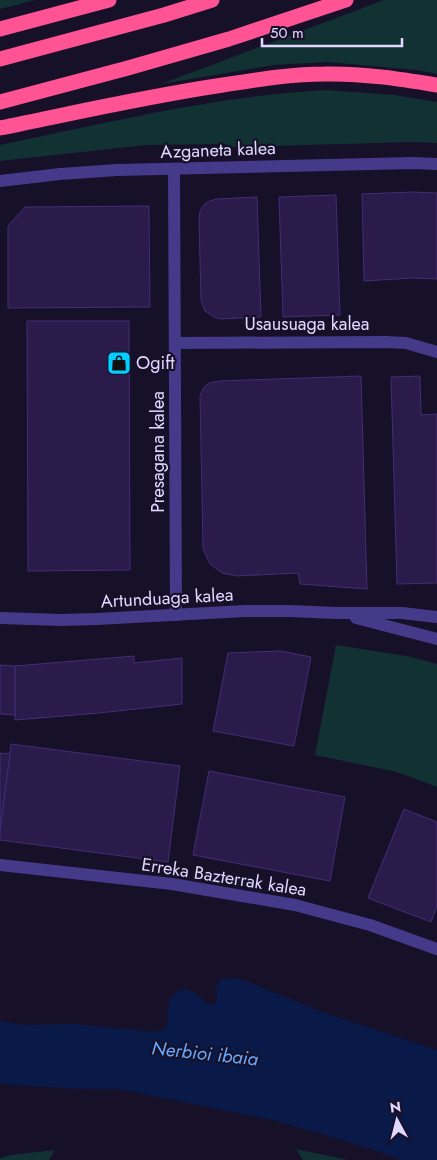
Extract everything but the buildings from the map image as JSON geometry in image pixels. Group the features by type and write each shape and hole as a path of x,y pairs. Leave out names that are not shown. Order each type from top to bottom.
{"highway":[{"path":"0,29 109,0"},
{"path":"0,59 164,15 212,0"},
{"path":"0,102 220,41 346,0"},
{"path":"0,128 186,90 291,75 350,74 397,78 437,85"}],"street":[{"name":"Azganeta kalea","path":"0,181 117,170 413,162 437,164"},
{"name":"Presagana kalea","path":"174,169 176,615"},
{"name":"Usausuaga kalea","path":"175,343 386,342 406,343 437,352"},
{"name":"Artunduaga kalea","path":"0,618 61,620 245,611 402,613 437,617"},
{"name":"Artunduaga kalea","path":"336,613 437,639"},
{"name":"Erreka Bazterrak kalea","path":"0,865 172,884 295,905 370,924 437,949"}],"green space":[{"path":"0,0 35,0 0,9"},
{"path":"384,0 437,0 437,74 416,70 328,62 274,65 161,84"},
{"path":"325,90 395,95 437,102 437,143 233,147 225,144 146,145 0,161 0,145 202,104 284,93"},
{"path":"336,645 407,656 437,664 437,787 397,772 315,755"},
{"path":"296,1149 348,1160 303,1160"},
{"path":"55,1150 49,1160 0,1160 0,1158 11,1155"}],"water":[{"name":"Nerbioi ibaia","path":"238,978 328,1014 437,1050 437,1160 402,1160 277,1121 119,1089 85,1089 0,1083 0,1021 23,1025 74,1024 154,1032 163,1030 167,1026 170,1000 177,992 181,990 191,991 206,1002 215,1004 217,999 216,988 221,979"}],"place":[{"name":"Ogift","path":"119,363"}]}
